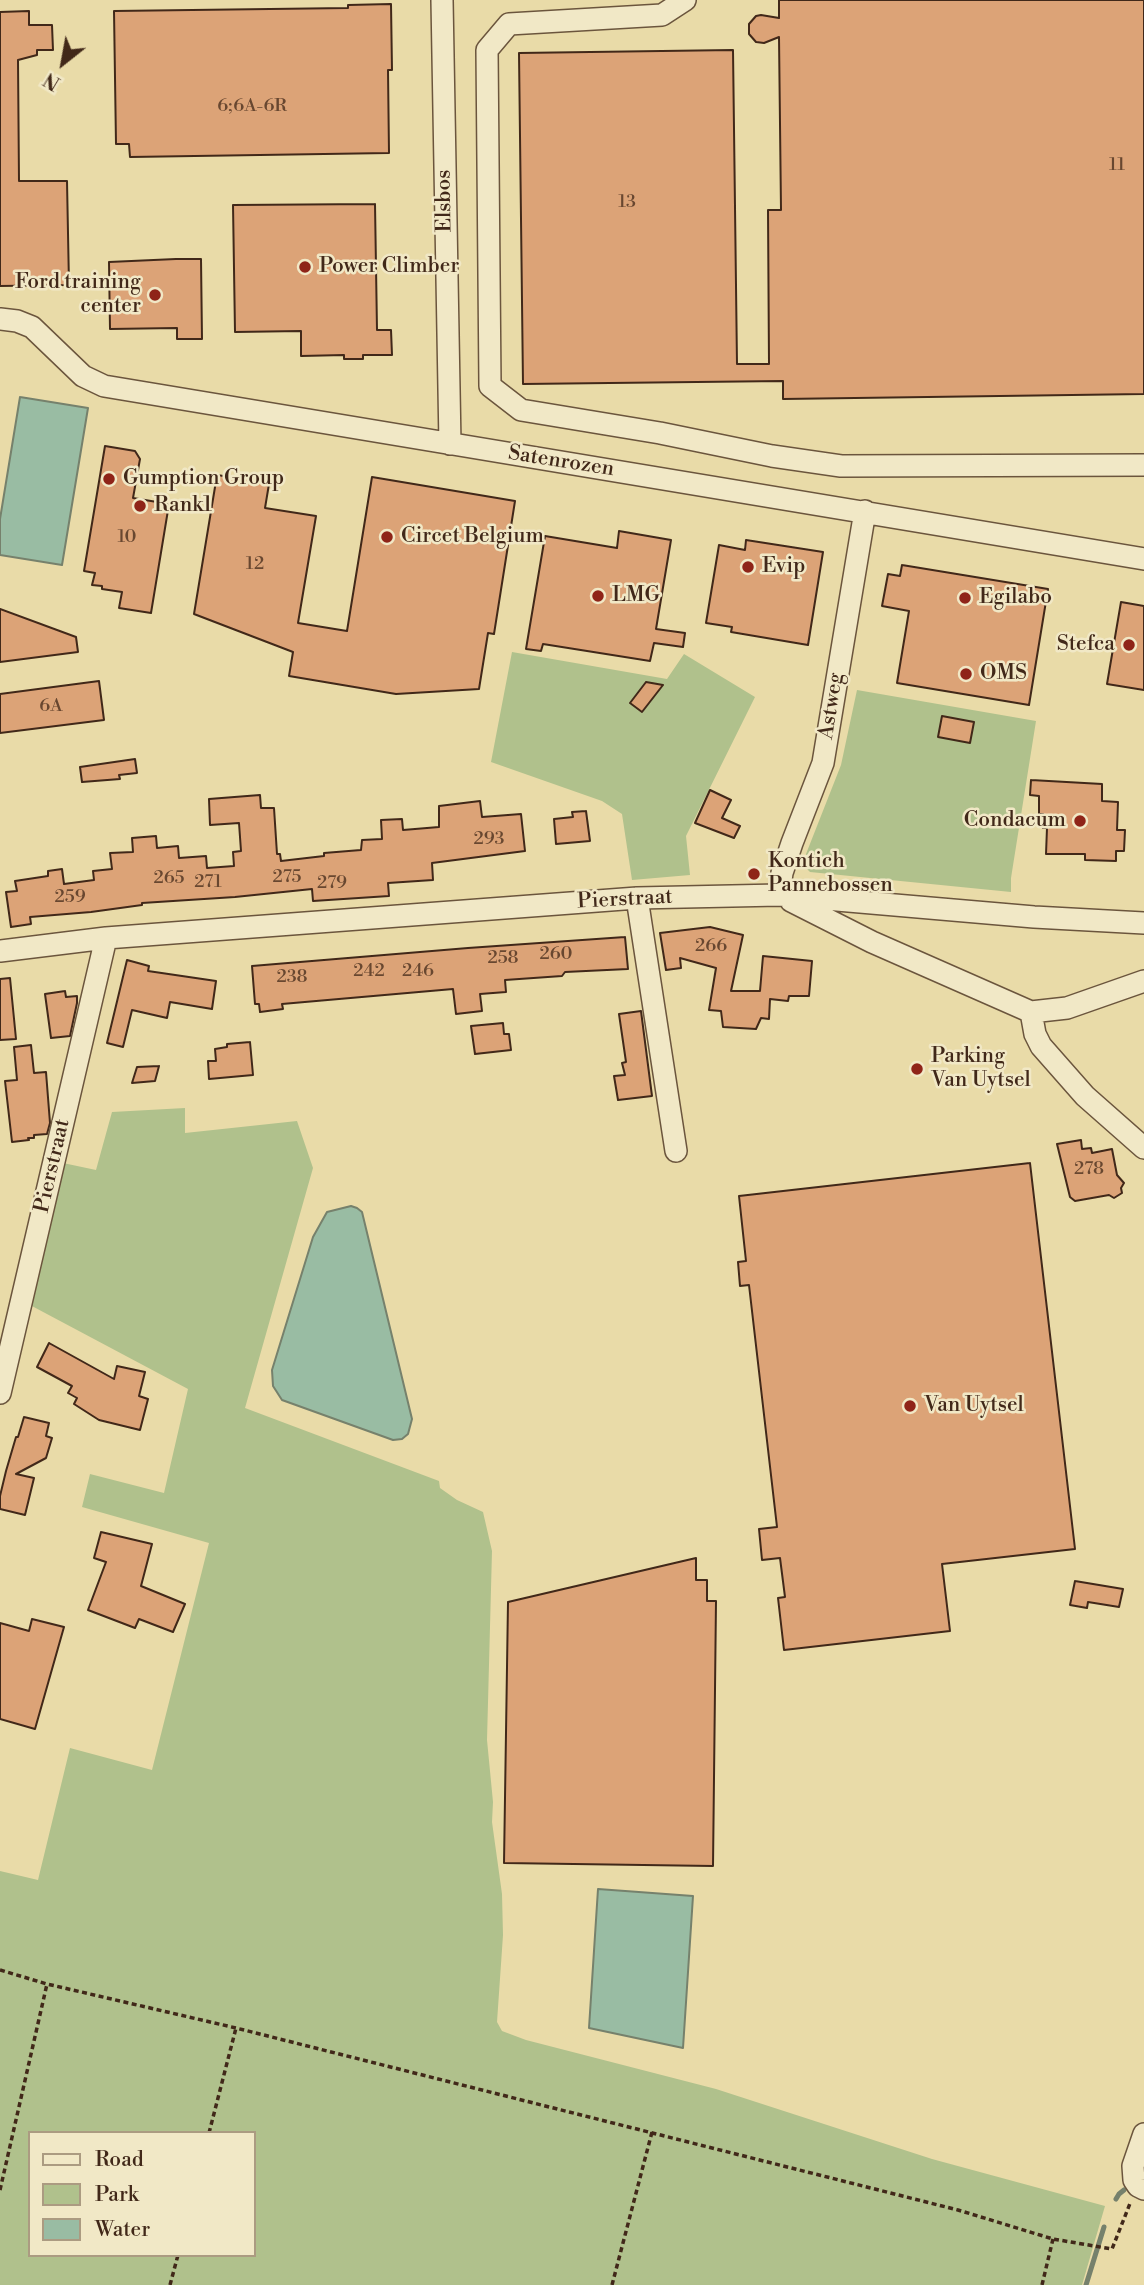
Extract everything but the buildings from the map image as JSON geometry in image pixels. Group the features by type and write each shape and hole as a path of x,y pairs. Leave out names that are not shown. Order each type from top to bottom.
{"street":[{"name":"Elsbos","path":"442,0 450,444"},
{"path":"685,0 662,15 509,24 487,50 490,386 521,410 841,466 1144,465"},
{"name":"Satenrozen","path":"0,319 17,321 32,327 83,376 104,386 1144,559"},
{"name":"Astweg","path":"779,895 782,873 823,763 865,512"},
{"path":"779,895 872,942 1031,1012 1067,1008 1144,981"},
{"name":"Pierstraat","path":"0,951 106,938 637,898 779,895 1144,923"},
{"path":"637,898 676,1152"},
{"name":"Pierstraat","path":"0,1393 106,938"},
{"path":"1031,1012 1034,1034 1041,1046 1085,1096 1144,1148"},
{"path":"1141,2188 1133,2180 1133,2166 1144,2134"}],"path":[{"path":"0,1970 47,1984 236,2028 652,2132 957,2210 1053,2239 1112,2249 1141,2188"},
{"path":"0,2190 47,1984"},
{"path":"210,2131 236,2028"},
{"path":"612,2285 652,2132"},
{"path":"1042,2285 1053,2239"},
{"path":"170,2285 177,2257"}],"green space":[{"path":"512,652 667,679 684,654 755,697 686,836 690,875 632,880 622,814 602,801 491,762"},
{"path":"857,690 1036,721 1011,892 810,872 806,868 806,854 841,765"},
{"path":"185,1108 185,1133 297,1121 313,1168 245,1408 439,1481 440,1488 457,1500 483,1512 492,1551 487,1740 493,1802 492,1822 502,1894 503,1935 497,2022 502,2031 526,2040 716,2089 932,2159 1105,2206 1082,2285 0,2285 0,1871 38,1880 70,1748 152,1770 209,1543 82,1507 90,1474 164,1493 188,1389 30,1305 63,1163 96,1170 112,1112"}],"water":[{"path":"20,397 88,408 62,565 0,555 0,519"},
{"path":"351,1206 362,1212 412,1419 408,1434 402,1439 393,1440 282,1400 273,1386 272,1370 313,1237 327,1212"},
{"path":"598,1889 693,1896 683,2048 589,2028"}],"waterway":[{"path":"1116,2199 1124,2190"},
{"path":"1086,2285 1104,2227"}],"place":[{"name":"Power Climber","path":"305,267"},
{"name":"Ford training center","path":"155,295"},
{"name":"Gumption Group","path":"109,479"},
{"name":"Rank1","path":"140,506"},
{"name":"Circet Belgium","path":"387,537"},
{"name":"Evip","path":"748,567"},
{"name":"LMG","path":"598,596"},
{"name":"Egilabo","path":"965,598"},
{"name":"Stefca","path":"1129,645"},
{"name":"OMS","path":"966,674"},
{"name":"Condacum","path":"1080,821"},
{"name":"Kontich Pannebossen","path":"754,874"},
{"name":"Parking Van Uytsel","path":"917,1069"},
{"name":"Van Uytsel","path":"910,1406"}]}
